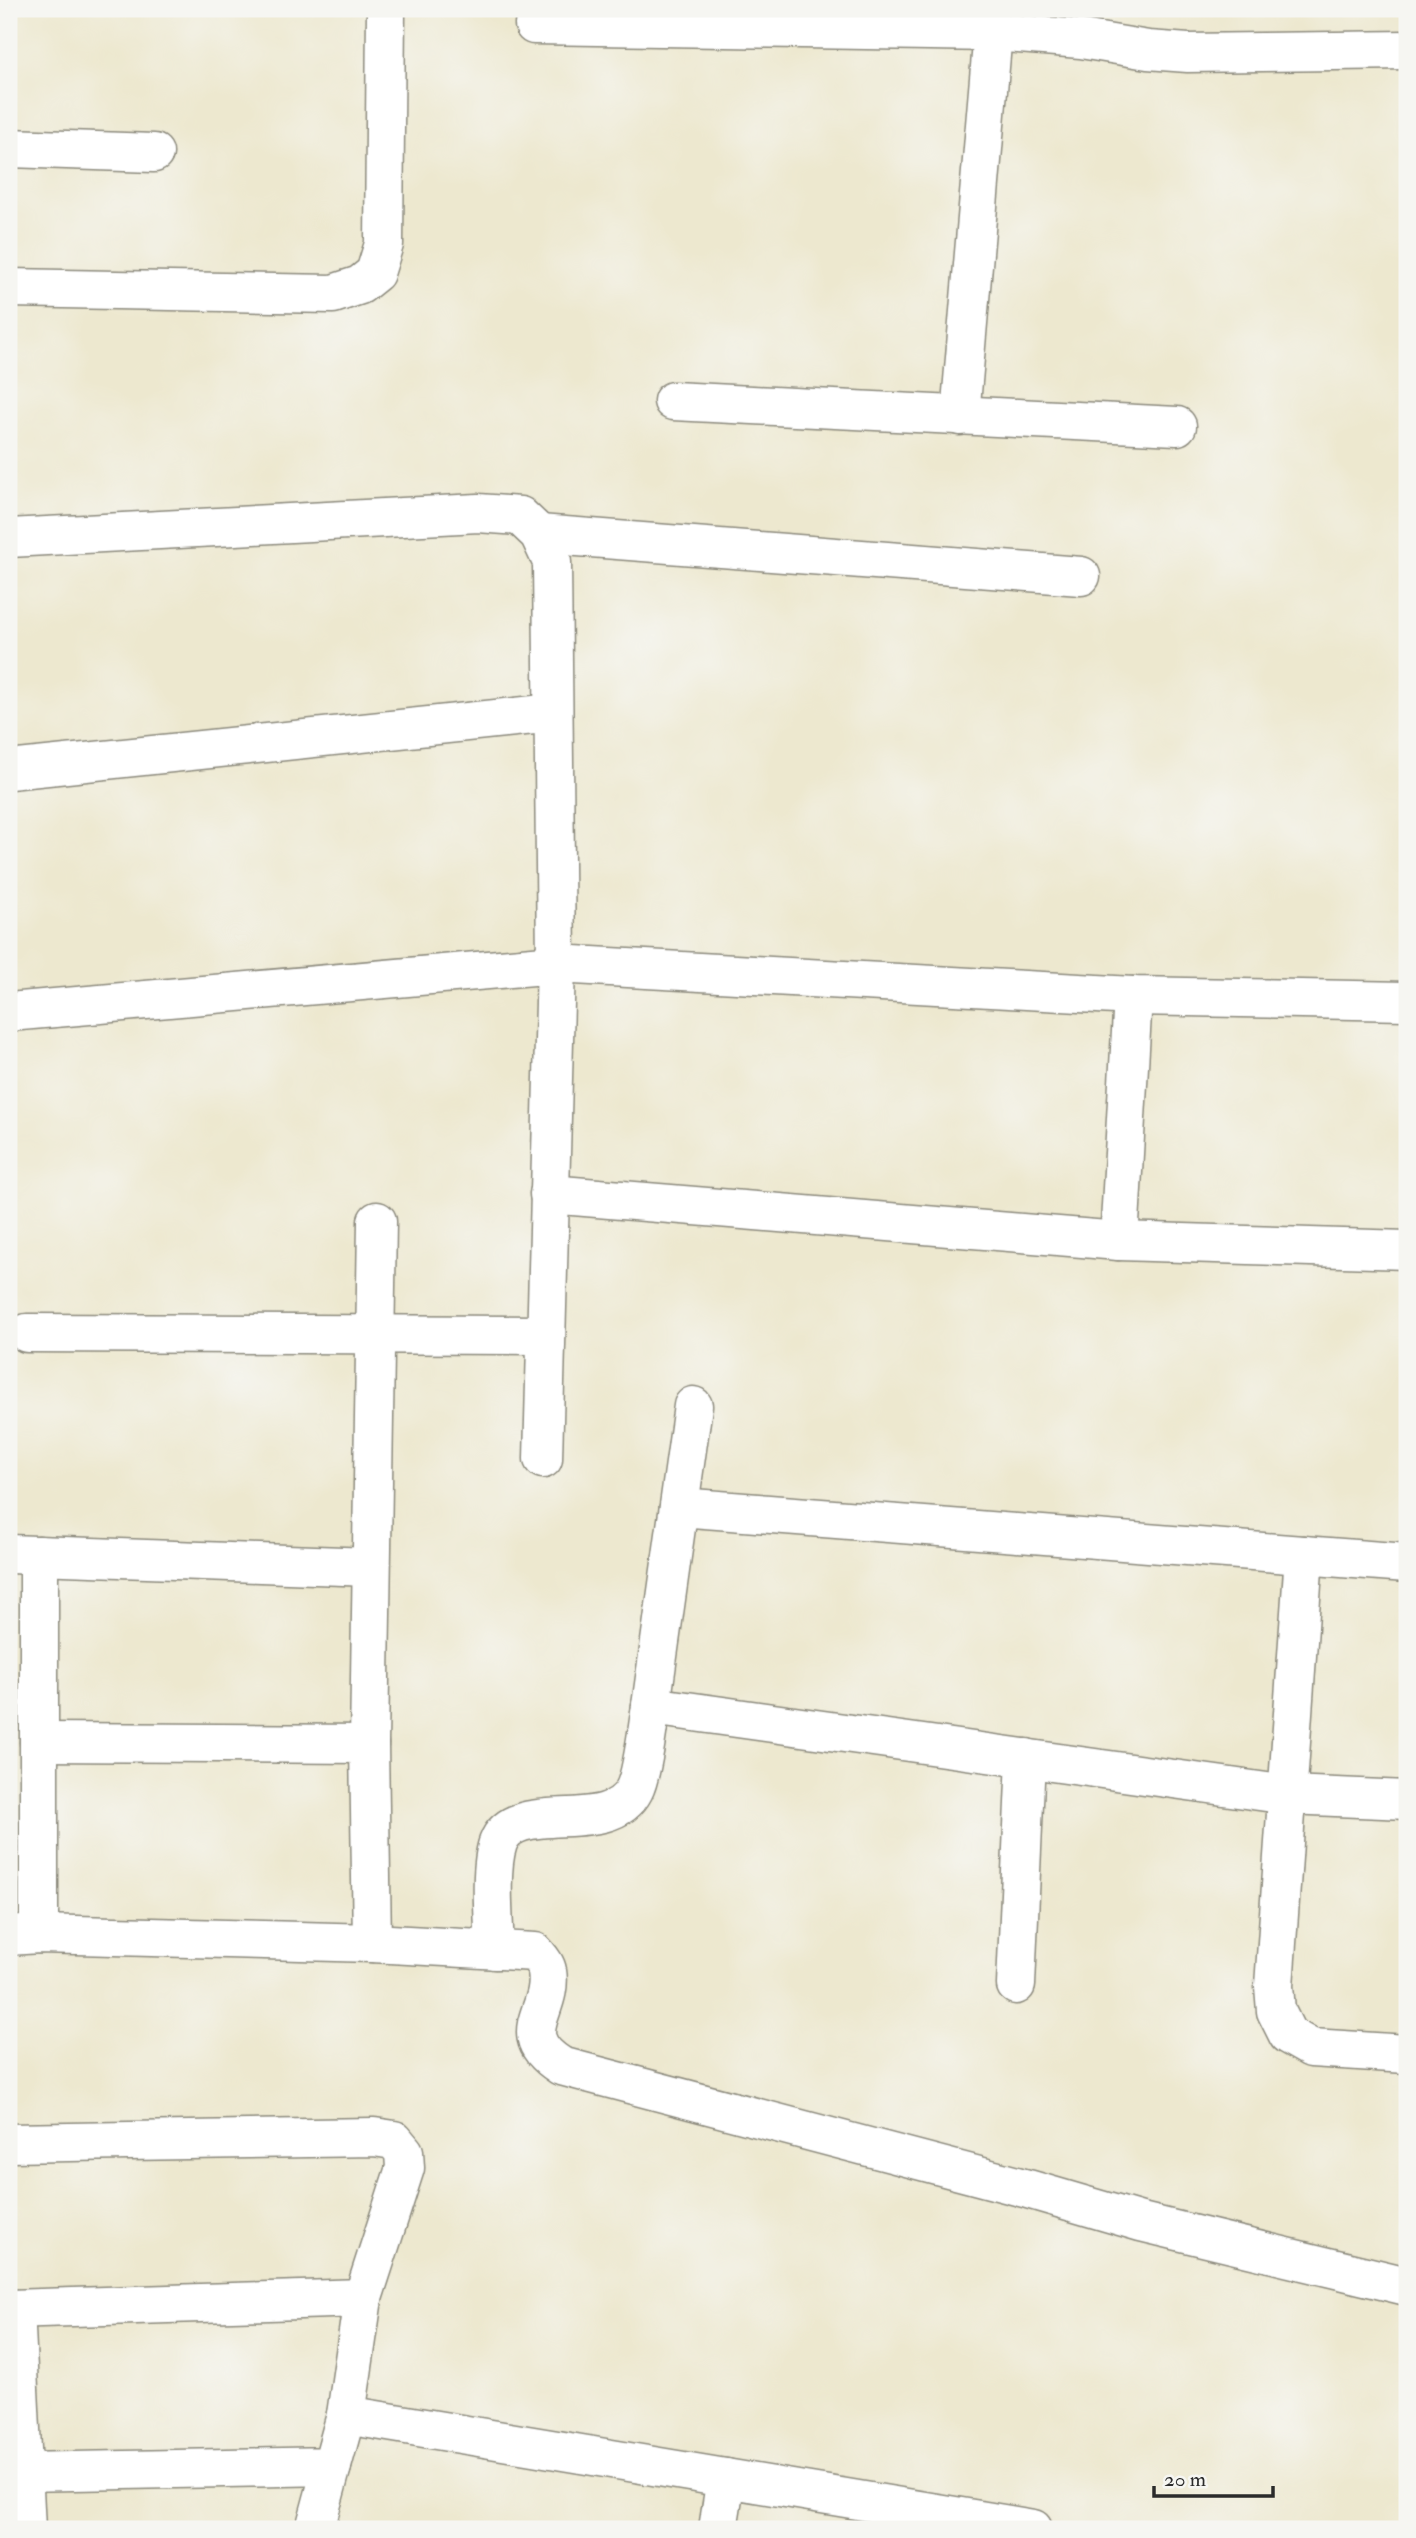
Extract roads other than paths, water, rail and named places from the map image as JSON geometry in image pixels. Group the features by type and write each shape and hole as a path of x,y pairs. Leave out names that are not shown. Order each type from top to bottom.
{"street":[{"path":"9,288 333,294 360,285 375,273 384,244 386,9"},
{"path":"534,25 687,17 993,32 1081,39 1148,50 1188,53 1407,50"},
{"path":"960,416 993,32"},
{"path":"9,148 154,153"},
{"path":"673,401 1177,426"},
{"path":"9,538 478,513 520,516 538,534 552,562 556,964 543,1459"},
{"path":"538,534 1081,576"},
{"path":"9,770 553,713"},
{"path":"9,1012 556,964 1133,996 1407,1001"},
{"path":"1119,1241 1133,996"},
{"path":"549,1194 1119,1241 1407,1250"},
{"path":"372,1943 369,1744 377,1222"},
{"path":"27,1333 546,1335"},
{"path":"495,1950 494,1860 499,1840 512,1825 609,1813 623,1807 635,1789 652,1706 693,1406"},
{"path":"679,1507 1407,1563"},
{"path":"371,1567 24,1555 39,1742 24,1935 372,1943 535,1952 547,1968 547,1986 534,2035 544,2055 561,2066 1028,2189 1141,2222 1407,2286"},
{"path":"1304,1555 1274,1986 1276,2011 1288,2035 1311,2048 1407,2054"},
{"path":"652,1706 1287,1795 1407,1800"},
{"path":"39,1742 369,1744"},
{"path":"1016,1985 1026,1758"},
{"path":"9,2143 374,2137 394,2140 404,2152 405,2168 363,2298 346,2415 315,2529"},
{"path":"26,2529 12,2309 363,2298"},
{"path":"346,2415 1033,2529"},
{"path":"23,2472 332,2466"},
{"path":"718,2529 726,2478"}]}
